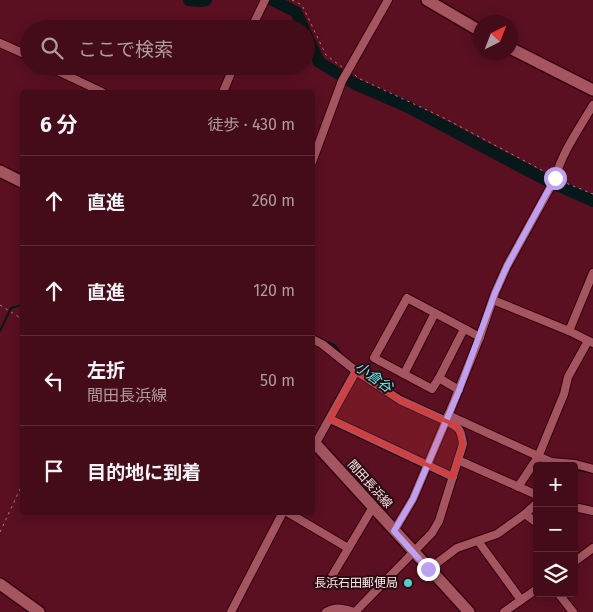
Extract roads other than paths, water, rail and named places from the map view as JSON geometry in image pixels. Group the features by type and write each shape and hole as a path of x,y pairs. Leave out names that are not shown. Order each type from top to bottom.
{"main road":[{"path":"427,0 473,27"},
{"path":"518,52 593,90"},
{"path":"0,171 20,181"},
{"name":"間田長浜線","path":"315,446 469,612"},
{"path":"0,584 40,612"}],"street":[{"path":"255,20 265,0"},
{"path":"315,154 347,70 388,0"},
{"path":"0,43 20,52"},
{"path":"67,75 98,90"},
{"path":"224,90 230,75"},
{"path":"394,531 413,499 459,390 507,266 550,188 566,150 593,105"},
{"path":"569,331 593,273"},
{"path":"464,329 432,389 374,358 407,298 480,337"},
{"path":"493,300 569,331 590,342 568,377 564,394 538,457 518,487"},
{"path":"404,374 434,313"},
{"path":"315,340 400,400 550,462 575,464 593,469"},
{"path":"315,443 356,371"},
{"path":"439,378 459,390"},
{"path":"326,612 339,608 355,612 414,553 439,522 463,444 461,433 457,426 447,418"},
{"path":"330,419 453,477"},
{"path":"458,460 533,493"},
{"path":"326,586 373,507"},
{"path":"428,569 458,548 497,534 533,507"},
{"path":"578,508 593,511"},
{"path":"526,514 533,520"},
{"path":"231,612 283,515"},
{"path":"290,515 348,548"},
{"path":"478,541 521,600"},
{"path":"578,558 593,548"},
{"path":"504,612 533,592"},
{"path":"561,597 570,611"}],"waterway":[{"path":"189,0 206,0"},
{"path":"272,0 296,12 300,20"},
{"path":"315,53 319,62 355,84 408,107 548,181 593,201"},
{"name":"小倉谷","path":"0,331 11,308 20,306"},
{"name":"小倉谷","path":"315,336 334,345 345,358"},
{"name":"小倉谷","path":"400,396 439,414"},
{"name":"小倉谷","path":"483,435 517,450"},
{"name":"小倉谷","path":"578,470 593,473"}],"place":[{"name":"長浜石田郵便局","path":"408,583"}]}
